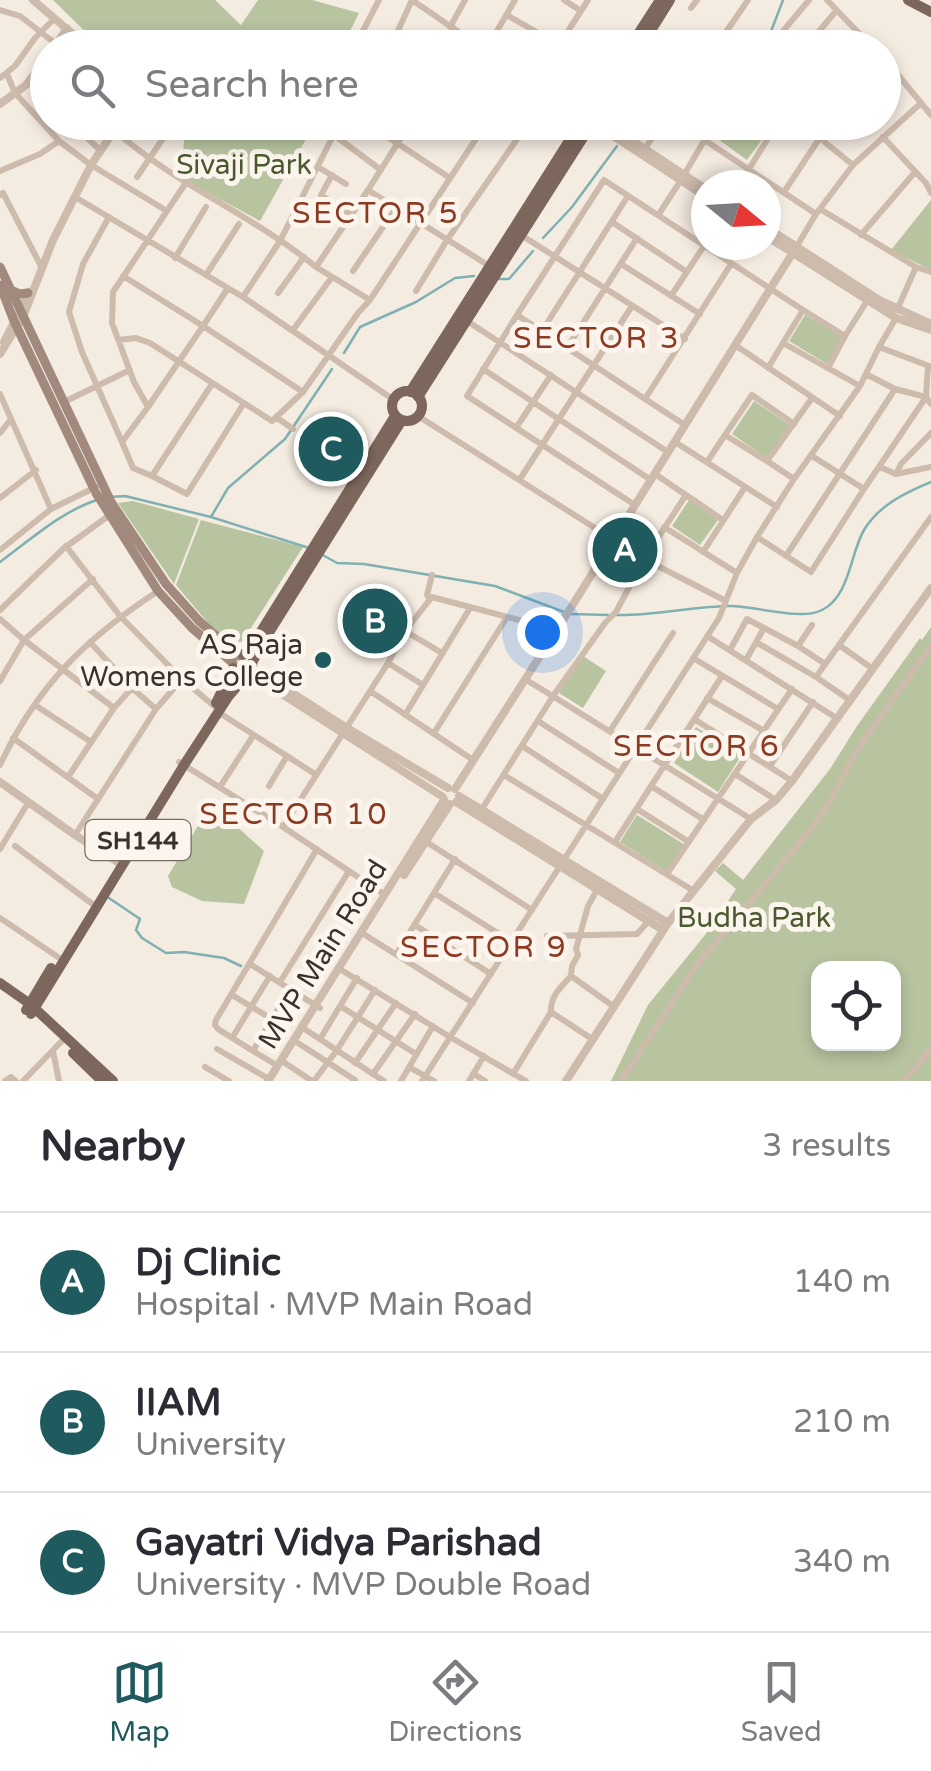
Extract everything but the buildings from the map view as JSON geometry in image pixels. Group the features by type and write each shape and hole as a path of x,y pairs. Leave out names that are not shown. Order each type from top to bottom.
{"main road":[{"path":"647,30 660,0"},
{"path":"644,30 670,0"},
{"path":"908,0 931,12"},
{"path":"414,394 570,140"},
{"path":"494,269 521,235 581,140"},
{"path":"0,266 17,316"},
{"path":"0,285 98,488 158,592 192,628 243,666"},
{"path":"11,290 20,294 32,289"},
{"path":"401,393 414,394 421,406 418,416 411,420 399,418 392,408 394,400 401,393"},
{"name":"SH144","path":"30,1009 252,646 399,418"},
{"path":"110,508 166,584 243,666"},
{"name":"SH144","path":"30,1009 58,956 119,863"},
{"path":"0,982 113,1081"},
{"path":"0,990 30,1009 57,1046 102,1081"}],"street":[{"path":"8,0 0,10 20,16 38,30"},
{"path":"33,0 68,28"},
{"path":"363,30 379,0"},
{"path":"399,30 412,0 455,30"},
{"path":"450,27 466,0"},
{"path":"497,30 515,0"},
{"path":"564,0 581,11"},
{"path":"569,30 588,0"},
{"path":"691,8 696,0"},
{"path":"727,30 748,0"},
{"path":"784,30 810,0"},
{"path":"827,0 855,30"},
{"path":"820,30 836,11"},
{"path":"507,15 532,30"},
{"path":"43,30 55,18"},
{"path":"30,44 3,74 30,109"},
{"path":"901,77 931,115"},
{"path":"0,104 30,80"},
{"path":"901,121 921,103"},
{"path":"89,140 100,150"},
{"path":"2,347 91,165 107,140"},
{"path":"128,140 185,184 251,221 370,300"},
{"path":"137,178 162,140"},
{"path":"243,297 280,241 331,140"},
{"path":"341,140 381,170"},
{"path":"392,140 450,178"},
{"path":"316,267 401,140"},
{"path":"118,340 136,338 150,343 272,421 302,392 370,300 476,140"},
{"path":"416,290 516,140"},
{"path":"620,140 691,183"},
{"path":"631,140 683,178"},
{"path":"645,149 651,140"},
{"path":"658,214 704,140 818,212 931,272"},
{"path":"748,169 767,140"},
{"path":"784,192 818,140"},
{"path":"820,140 853,164"},
{"path":"794,250 853,164 881,140"},
{"path":"885,140 931,193"},
{"path":"0,171 59,141 167,210"},
{"path":"318,166 346,184"},
{"path":"860,234 915,172"},
{"path":"332,175 322,195 352,215"},
{"path":"635,505 467,396 604,180 691,237"},
{"path":"148,408 112,323 114,292 185,184"},
{"path":"368,190 494,269"},
{"path":"0,195 3,193 42,268"},
{"path":"542,332 628,196"},
{"path":"75,197 243,297 394,400"},
{"path":"175,258 206,207"},
{"path":"352,270 396,208"},
{"path":"108,217 84,264 70,312 82,352 133,468 187,494 244,403"},
{"path":"612,222 687,272"},
{"path":"206,274 239,224"},
{"path":"521,235 685,339"},
{"path":"567,348 638,238"},
{"path":"781,239 867,300 931,327"},
{"path":"781,244 896,314"},
{"name":"MVP Main Road","path":"271,1080 794,250"},
{"path":"278,292 304,257"},
{"path":"671,296 695,260"},
{"path":"726,260 845,336"},
{"path":"621,264 700,314"},
{"path":"645,399 732,264"},
{"path":"424,1078 721,614 757,537 860,386 916,267"},
{"path":"123,276 302,392"},
{"path":"293,330 332,277"},
{"path":"122,442 228,288"},
{"path":"828,368 867,300"},
{"path":"520,479 632,306"},
{"path":"768,368 803,310"},
{"path":"517,315 685,425"},
{"path":"2,347 17,316"},
{"path":"2,347 17,316"},
{"path":"464,318 668,452"},
{"path":"782,343 860,386"},
{"path":"735,346 840,416"},
{"path":"757,537 811,572 864,489 929,400 930,366 879,347"},
{"path":"59,404 130,370"},
{"path":"483,370 723,520"},
{"path":"516,428 551,374"},
{"path":"866,374 929,400"},
{"path":"152,476 212,384"},
{"path":"786,556 895,389"},
{"path":"0,394 51,509"},
{"path":"707,462 752,396 794,424"},
{"path":"767,461 812,398"},
{"path":"418,416 644,559 725,602"},
{"path":"276,417 293,429"},
{"path":"0,433 12,418"},
{"path":"896,474 931,433"},
{"path":"725,435 794,480"},
{"path":"675,442 777,507"},
{"path":"812,456 864,489"},
{"path":"880,467 896,474 931,467"},
{"path":"0,498 36,470"},
{"path":"703,552 745,487"},
{"path":"0,550 51,509 98,488"},
{"path":"482,809 553,696 616,612 644,559 686,495"},
{"path":"0,610 110,508"},
{"path":"816,677 931,517"},
{"path":"664,528 737,573"},
{"path":"66,546 120,616 182,679 216,709 315,774"},
{"path":"430,599 426,596 432,576"},
{"path":"0,681 24,640 92,579"},
{"path":"566,1081 666,926 751,818 776,800 792,781 931,588"},
{"path":"0,765 13,738 61,668 120,616 158,592"},
{"path":"283,827 405,632 430,599 557,630"},
{"path":"405,715 470,608"},
{"path":"434,734 507,618"},
{"path":"0,619 114,708"},
{"path":"730,650 746,619 826,664"},
{"path":"798,646 812,625"},
{"path":"746,660 764,628"},
{"path":"405,632 442,654"},
{"path":"610,731 673,633"},
{"path":"707,636 838,719"},
{"path":"90,642 156,710"},
{"path":"756,642 851,701"},
{"path":"839,645 872,669"},
{"path":"621,1081 696,966 811,829 855,753 931,646"},
{"path":"693,658 778,709"},
{"path":"388,662 424,685"},
{"path":"243,666 666,926"},
{"path":"615,842 722,676"},
{"path":"74,835 156,710 182,679"},
{"path":"525,679 751,818"},
{"path":"68,776 132,688"},
{"path":"668,874 792,688"},
{"path":"370,691 473,760"},
{"path":"708,698 764,731"},
{"path":"770,766 813,702"},
{"path":"35,706 91,742"},
{"path":"694,718 792,781"},
{"path":"538,721 619,773"},
{"path":"220,787 254,736"},
{"path":"13,738 98,799"},
{"path":"522,746 603,799"},
{"path":"269,786 287,756"},
{"path":"182,764 385,895"},
{"path":"735,774 776,800"},
{"path":"504,775 694,891"},
{"path":"0,782 119,863"},
{"path":"651,786 704,820"},
{"path":"451,796 482,809 597,890 652,918"},
{"path":"281,1065 451,796"},
{"path":"0,849 28,803"},
{"path":"636,809 689,842"},
{"path":"425,841 532,910"},
{"path":"15,846 91,903"},
{"path":"317,849 216,1025 253,1051 313,1081 376,990"},
{"path":"398,953 456,859"},
{"path":"280,982 349,871"},
{"path":"513,1074 551,1012 550,1003 556,991 571,976 588,906 597,890"},
{"path":"434,893 512,942"},
{"path":"0,918 58,956"},
{"path":"548,936 637,934 652,918"},
{"path":"414,925 491,974"},
{"path":"364,934 472,1003"},
{"path":"250,964 318,1007"},
{"path":"344,970 526,1081"},
{"path":"232,1038 270,976"},
{"path":"571,976 614,1006"},
{"path":"320,1039 357,978"},
{"path":"253,1051 290,989"},
{"path":"232,994 272,1019"},
{"path":"298,1043 354,1080 396,1002"},
{"path":"340,1006 416,1054"},
{"path":"551,1012 592,1039"},
{"path":"373,1074 415,1014"},
{"path":"401,1081 433,1026"},
{"path":"306,1030 384,1081"},
{"path":"24,1081 57,1046"},
{"path":"57,1046 59,1081"},
{"path":"904,1081 931,1048"},
{"path":"217,1049 271,1080"},
{"path":"484,1056 472,1077 485,1081"},
{"path":"205,1067 229,1081"},
{"path":"409,1067 434,1081"},
{"path":"5,1081 10,1077 16,1081"}],"green space":[{"path":"53,0 215,0 241,25 258,0 312,0 359,13 350,30 84,30"},
{"name":"Sivaji Park","path":"184,140 305,140 260,221 181,178"},
{"path":"719,140 762,140 747,160"},
{"path":"931,200 931,270 891,250"},
{"path":"805,315 843,337 827,364 789,341"},
{"path":"754,401 790,425 767,458 732,434"},
{"path":"689,500 718,520 700,545 672,526"},
{"path":"133,501 199,519 174,584 118,503"},
{"path":"201,520 303,547 242,642 223,641 176,585"},
{"name":"Budha Park","path":"931,627 931,1081 611,1081 648,1005 705,935 736,889 715,871 723,863 743,880 830,769"},
{"path":"583,656 606,671 583,708 559,693"},
{"path":"696,727 741,756 718,792 674,763"},
{"path":"205,814 235,825 264,851 244,904 202,901 172,887 168,876"},
{"path":"637,815 685,845 668,872 620,842"}],"waterway":[{"path":"772,30 783,0"},
{"path":"543,238 572,207 617,146"},
{"path":"499,279 509,279 533,251"},
{"path":"344,353 360,327 416,302 455,278 474,276"},
{"path":"211,517 228,488 285,439 332,369"},
{"path":"616,615 731,606 790,614 822,610 844,585 859,540 870,521 893,501 931,482"},
{"path":"110,497 125,496 211,517 309,548"},
{"path":"0,562 59,519 97,500"},
{"path":"321,554 337,563 495,586 564,612"},
{"path":"571,614 608,615"},
{"path":"106,896 140,919 136,930 142,938 166,953 224,958 241,966"}],"place":[{"name":"Gayatri Vidya Parishad","path":"331,449"},
{"name":"Dj Clinic","path":"625,550"},
{"name":"IIAM","path":"375,621"},
{"name":"AS Raja Womens College","path":"323,660"}],"district":[{"name":"SECTOR 5","path":"376,213"},
{"name":"SECTOR 3","path":"597,338"},
{"name":"SECTOR 6","path":"697,746"},
{"name":"SECTOR 10","path":"294,814"},
{"name":"SECTOR 9","path":"484,947"}]}
